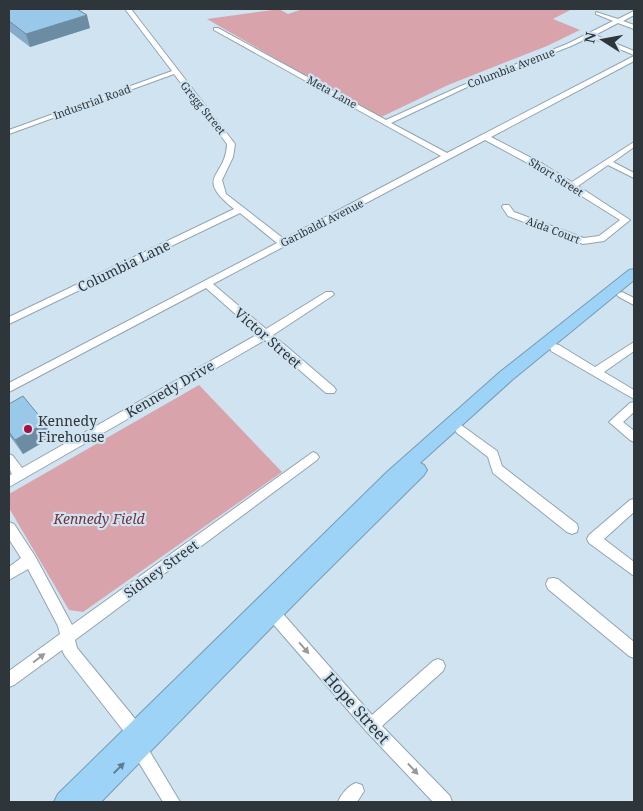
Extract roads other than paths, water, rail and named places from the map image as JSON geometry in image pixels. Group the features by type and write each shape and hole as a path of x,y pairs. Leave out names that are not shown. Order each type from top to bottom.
{"highway":[{"path":"85,802 137,740 316,552 433,441 534,352 634,273"},
{"path":"66,802 137,740 461,430 555,348 630,294"}],"street":[{"name":"Gregg Street","path":"128,9 174,72 231,144 231,154 220,170 218,184 222,195 239,210"},
{"path":"598,13 634,27"},
{"name":"Columbia Avenue","path":"387,122 463,87 590,36 634,13"},
{"name":"Meta Lane","path":"216,29 448,156"},
{"path":"590,36 634,53"},
{"name":"Garibaldi Avenue","path":"9,388 634,58"},
{"name":"Industrial Road","path":"9,132 174,72"},
{"name":"Short Street","path":"485,137 540,166 626,220"},
{"path":"572,186 634,144"},
{"path":"608,162 634,176"},
{"name":"Aida Court","path":"506,207 511,214 583,241 601,239 626,220"},
{"path":"239,210 283,243"},
{"name":"Columbia Lane","path":"9,321 239,210"},
{"name":"Victor Street","path":"207,284 330,390"},
{"name":"Kennedy Drive","path":"9,482 265,335 329,294"},
{"path":"596,372 634,346"},
{"path":"555,348 634,395"},
{"path":"634,406 614,422 634,437"},
{"path":"461,430 493,454 497,469 572,528"},
{"name":"Sidney Street","path":"9,680 313,457"},
{"path":"9,459 20,475"},
{"path":"634,504 594,539 634,570"},
{"path":"9,528 30,560 65,624 70,650 137,740 172,802"},
{"path":"9,574 30,560"},
{"path":"553,584 634,651"},
{"name":"Hope Street","path":"272,612 371,726 444,802"},
{"path":"371,726 438,666"}],"place":[{"name":"Kennedy Firehouse","path":"28,429"}],"park label":[{"name":"Kennedy Field","path":"99,519"}]}
